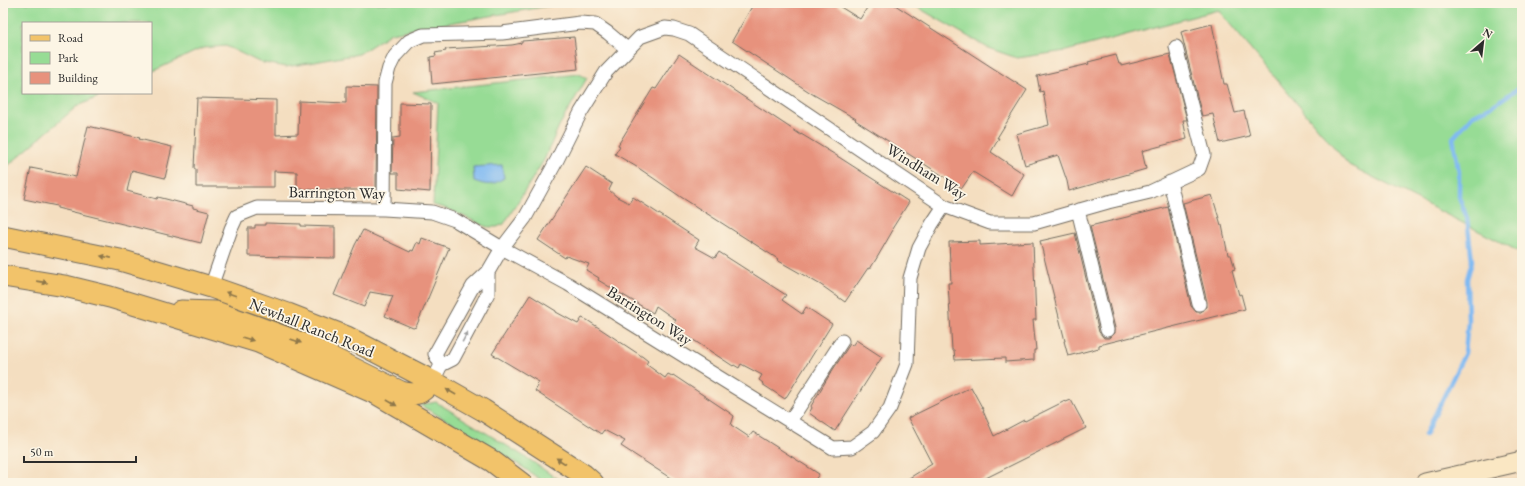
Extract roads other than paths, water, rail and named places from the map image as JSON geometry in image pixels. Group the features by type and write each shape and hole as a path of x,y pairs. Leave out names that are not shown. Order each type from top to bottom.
{"main road":[{"name":"Newhall Ranch Road","path":"3,236 120,260 211,287 288,314 436,373 483,410 584,475 593,483"},
{"path":"3,276 65,286 150,309 258,342 377,394 492,461 521,483"},
{"path":"150,309 216,312 304,344 401,392 414,394 424,390 436,373"},
{"path":"1425,483 1522,461"}],"street":[{"path":"384,209 385,83 389,68 395,56 409,41 423,36 502,33 580,23 595,24 627,49 606,72 581,112 557,160 525,218 502,248 488,272 473,286 436,354 436,373"},
{"name":"Windham Way","path":"627,49 640,37 665,28 674,29 689,34 944,206 990,223 1034,223 1150,192 1199,169 1204,155 1176,47"},
{"path":"1170,182 1199,304"},
{"name":"Barrington Way","path":"211,287 236,216 257,208 384,209 432,212 456,220 502,248 568,284 833,448 852,447 873,432 890,408 907,364 910,278 919,248 944,206"},
{"path":"1078,210 1107,330"},
{"path":"436,373 453,359 488,293 488,272"},
{"path":"790,421 842,341"}],"water":[{"path":"502,165 504,178 500,181 492,184 483,184 474,181 473,167"}],"waterway":[{"path":"1425,435 1465,353 1468,321 1467,279 1472,261 1467,218 1459,197 1459,172 1453,138 1472,116 1492,106 1522,86"}]}
